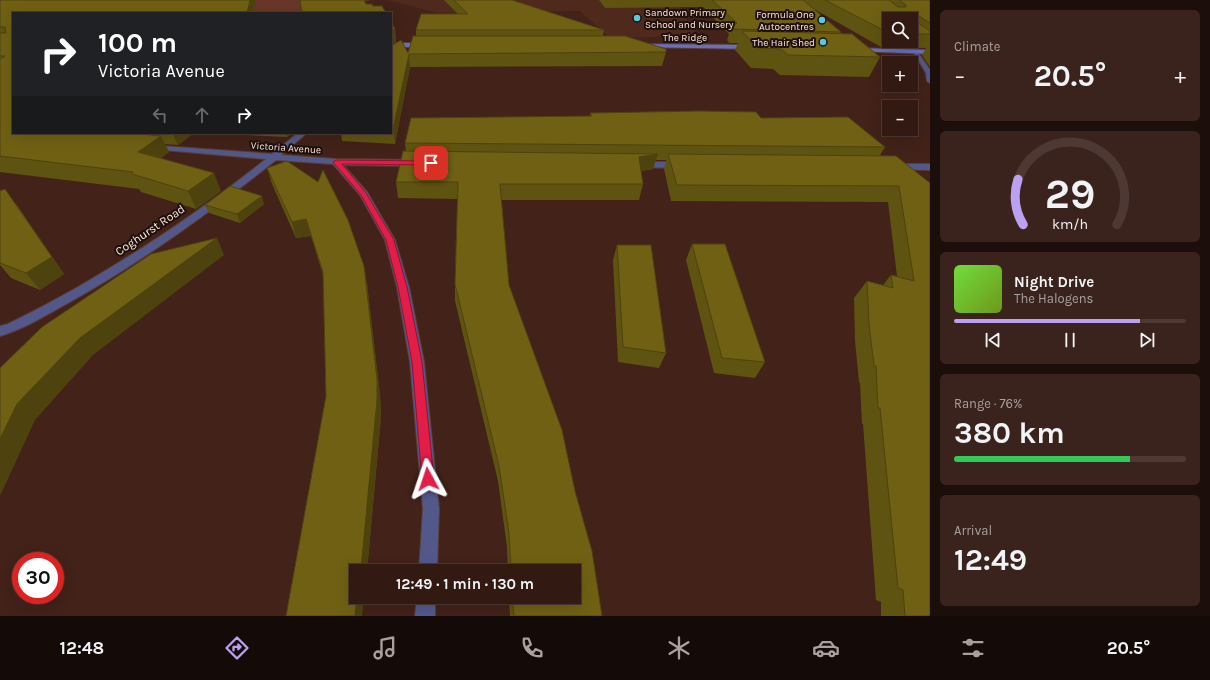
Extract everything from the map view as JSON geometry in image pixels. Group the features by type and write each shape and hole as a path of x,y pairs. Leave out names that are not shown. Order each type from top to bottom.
{"main road":[{"path":"392,45 430,46"},
{"name":"The Ridge","path":"636,46 759,47"},
{"path":"852,50 930,52"}],"street":[{"path":"396,54 406,46"},
{"path":"915,52 928,73 930,82"},
{"name":"Coghurst Road","path":"0,330 12,328 91,284 132,259 274,158 302,134"},
{"name":"Victoria Avenue","path":"142,147 336,162 423,163"},
{"path":"336,162 364,194 390,240 403,287 417,362 431,509 428,564"},
{"path":"627,165 690,165"},
{"path":"884,167 930,167"},
{"path":"425,616 426,604"}],"shaded area":[{"path":"228,0 372,0 301,12 222,12"},
{"name":"Sandown Primary School and Nursery","path":"388,0 699,0 680,5 688,23 698,36 610,38 580,11 437,13"}],"building":[{"path":"0,0 250,0 247,12 12,12 12,134 140,134 161,136 138,152 214,173 188,191 132,174 133,172 0,156 0,59 5,56 0,56 0,33 6,33 5,27 0,27"},
{"path":"300,0 364,0 366,4 382,6 385,12 302,12"},
{"path":"454,0 512,0 604,30 416,30 421,14 468,14"},
{"path":"712,0 803,0 841,32 734,29 732,27 737,23"},
{"path":"825,0 889,0 898,7 906,7 906,5 899,0 930,0 930,23 918,16 918,12 882,12 882,29"},
{"path":"918,23 930,31 930,34 918,34"},
{"path":"742,31 852,34 880,57 788,55 781,49 758,48"},
{"path":"413,36 625,36 666,49 666,52 409,54 393,129 392,45 401,40 408,53"},
{"path":"699,111 756,112 761,118 848,117 885,147 405,143 411,118 592,116 590,113"},
{"path":"403,151 658,154 639,157 643,184 500,184 509,285 562,430 575,491 592,551 602,616 514,616 513,604 581,604 581,564 511,564 509,533 499,466 455,284 458,182 396,182"},
{"path":"668,154 896,156 930,183 930,616 905,616 903,590 898,588 880,408 878,408 876,366 874,366 869,324 867,281 893,288 891,275 914,281 899,186 677,185"},
{"path":"287,161 318,182 323,170 348,220 364,266 377,379 377,400 362,564 349,564 349,604 356,604 355,616 286,616 326,396 323,272 306,219 292,222 267,168"},
{"path":"230,186 262,196 237,214 205,205"},
{"path":"5,189 52,257 26,273 0,263 0,191"},
{"path":"217,238 80,338 17,404 0,439 0,368 42,327 151,254"},
{"path":"692,244 725,244 765,362 722,358"},
{"path":"617,245 651,245 666,353 623,347"}],"place":[{"name":"Sandown Primary School and Nursery","path":"637,18"},
{"name":"Formula One Autocentres","path":"822,20"},
{"name":"The Hair Shed","path":"823,42"}],"route":[{"path":"428,479 417,362 403,287 390,240 364,194 336,162 431,163"}]}
